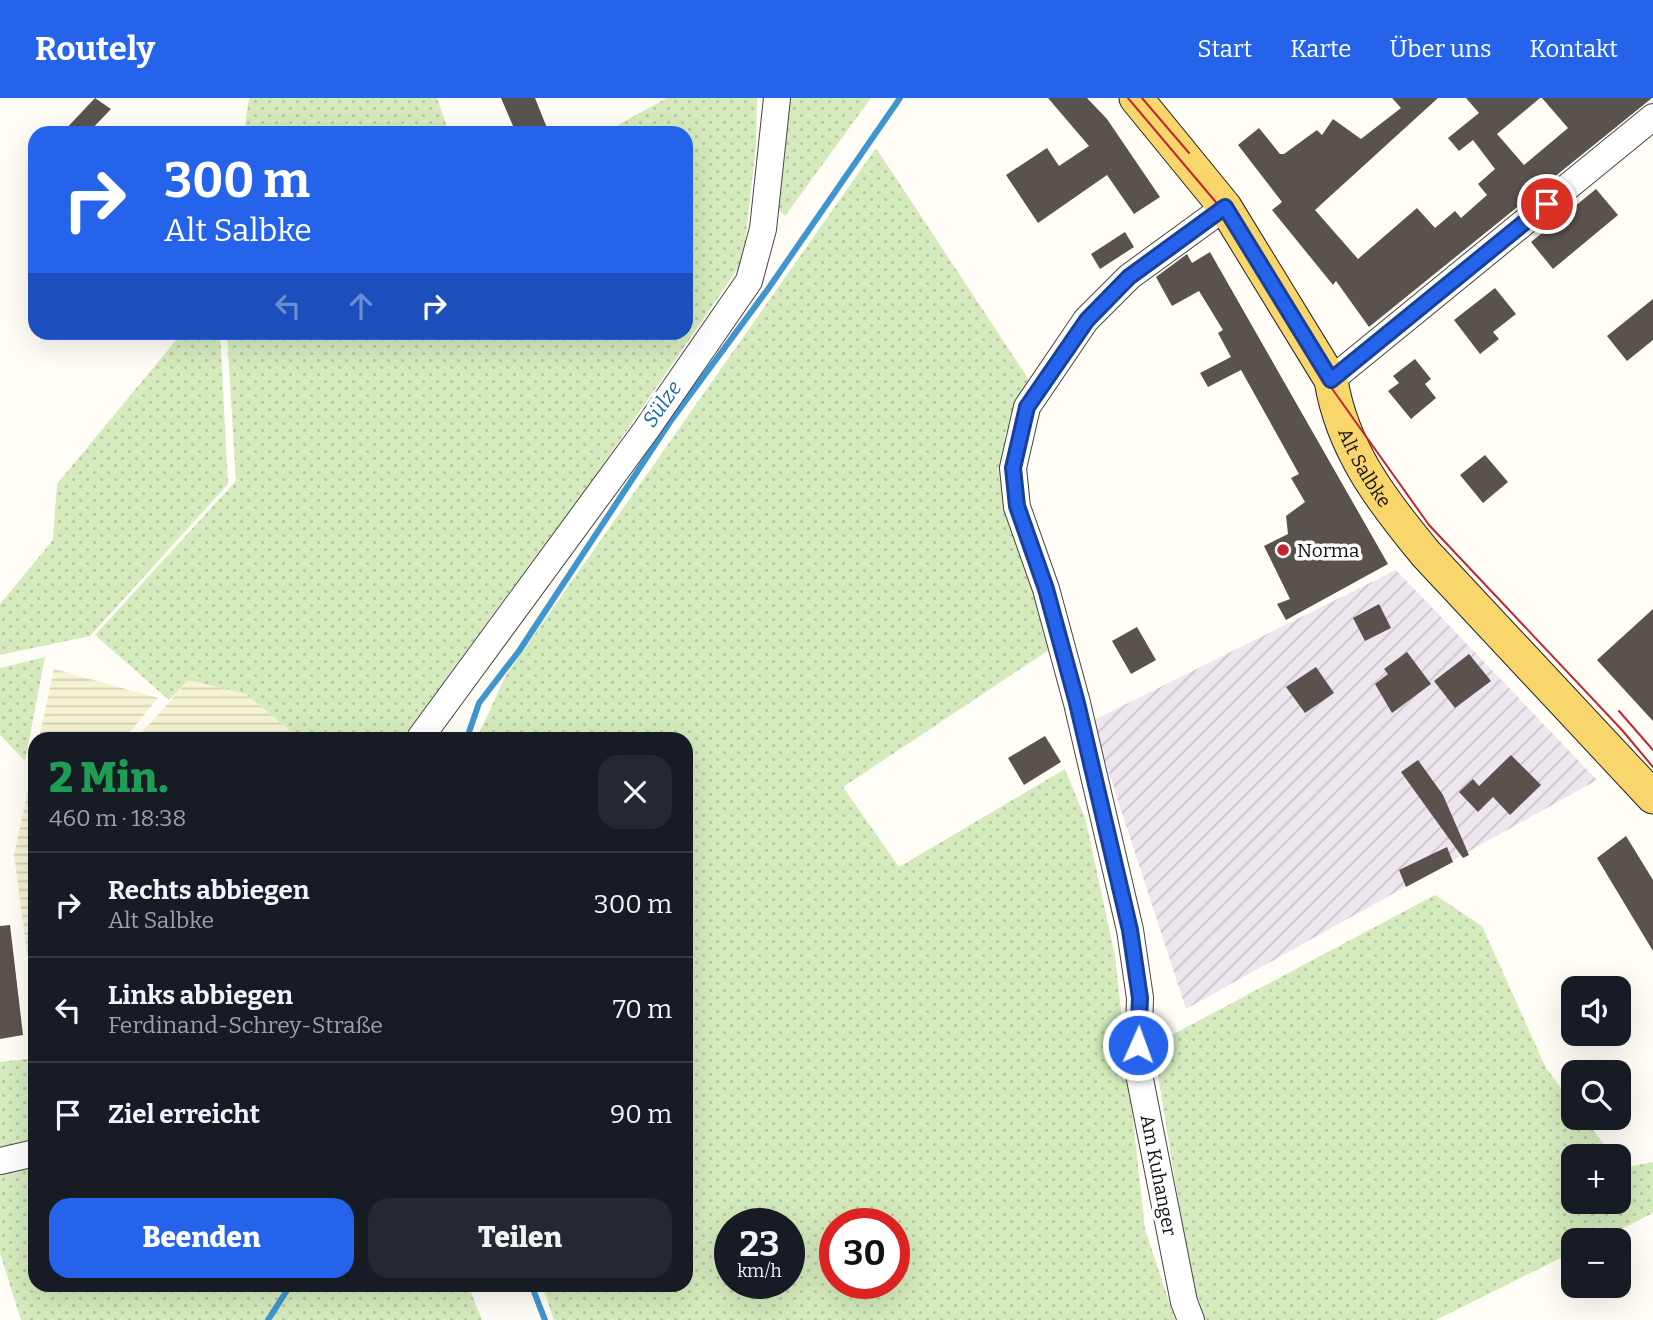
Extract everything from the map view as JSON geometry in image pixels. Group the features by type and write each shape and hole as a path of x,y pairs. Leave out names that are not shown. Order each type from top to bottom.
{"main road":[{"name":"Alt Salbke","path":"1136,98 1225,207 1331,380 1338,417 1350,447 1401,523 1426,554 1653,797"}],"street":[{"path":"424,732 646,430 749,281 763,229 777,98"},
{"path":"1331,380 1653,117"},
{"name":"Am Kuhanger","path":"1191,1320 1184,1302 1138,1069 1140,998 1130,930 1074,690 1046,589 1017,506 1013,468 1027,407 1087,320 1129,277 1225,207"},
{"path":"0,1161 28,1155"}],"shaded area":[{"path":"1396,570 1597,780 1186,1009 1092,721"},
{"path":"54,669 158,698 130,732 40,732"},
{"path":"189,680 246,694 292,732 142,732"},
{"path":"28,790 28,959 14,855"}],"green space":[{"path":"249,98 437,98 447,126 245,126"},
{"path":"667,98 757,98 756,145 743,261 693,334 693,126 616,126"},
{"path":"782,98 871,98 785,216 770,202"},
{"path":"876,148 1031,383 1005,434 1006,468 1052,648 843,787 899,867 1065,769 1086,821 1115,956 1145,1229 1175,1320 554,1320 544,1292 693,1292 693,732 480,732 506,675"},
{"path":"176,340 220,340 228,484 90,636 0,655 0,604 53,540 57,484"},
{"path":"227,340 689,340 531,570 412,732 292,732 246,694 189,680 169,700 95,635 236,481"},
{"path":"45,657 31,732 28,732 25,761 0,735 0,668"},
{"path":"1435,895 1482,926 1546,1068 1561,1088 1561,1130 1593,1130 1603,1144 1561,1144 1561,1214 1631,1214 1631,1166 1653,1162 1653,1213 1623,1228 1561,1228 1561,1258 1436,1320 1204,1320 1193,1290 1153,1045"},
{"path":"28,1059 28,1292 471,1292 482,1320 21,1320 0,1253 0,1062"}],"building":[{"path":"95,98 111,109 95,126 69,126"},
{"path":"501,98 535,98 546,126 513,126"},
{"path":"1048,98 1087,98 1107,119 1160,197 1134,214 1107,175 1038,223 1006,175 1047,148 1059,166 1089,146"},
{"path":"1392,98 1438,98 1315,210 1358,259 1417,208 1435,228 1455,211 1461,218 1487,195 1478,184 1495,169 1473,140 1459,151 1448,138 1479,113 1466,98 1540,98 1497,134 1524,165 1568,128 1542,98 1652,98 1369,327 1336,281 1333,285 1272,210 1282,202 1238,145 1259,128 1280,154 1284,154 1317,130 1322,135 1333,119 1361,139 1401,108"},
{"path":"1596,189 1618,215 1553,269 1531,242"},
{"path":"1125,232 1134,247 1100,269 1091,254"},
{"path":"1210,252 1388,564 1286,620 1277,604 1290,599 1264,546 1288,534 1286,516 1305,502 1291,478 1299,474 1241,370 1208,387 1200,373 1231,357 1218,333 1223,330 1199,291 1172,306 1156,277 1187,254 1192,263"},
{"path":"1495,288 1516,314 1493,332 1499,339 1480,354 1454,320"},
{"path":"1653,299 1653,340 1627,361 1607,336"},
{"path":"1415,359 1431,379 1425,384 1436,398 1411,419 1388,391 1399,383 1393,376"},
{"path":"1485,455 1508,482 1483,503 1460,475"},
{"path":"1379,604 1391,628 1365,641 1353,618"},
{"path":"1653,609 1653,721 1597,660"},
{"path":"1137,627 1156,660 1131,674 1112,641"},
{"path":"1407,652 1431,684 1392,713 1375,684 1388,674 1384,669"},
{"path":"1469,654 1491,681 1455,708 1434,681"},
{"path":"1316,667 1334,693 1305,713 1286,687"},
{"path":"1045,736 1061,762 1024,785 1008,758"},
{"path":"1511,755 1541,785 1510,815 1493,797 1478,812 1459,792 1473,779 1479,786"},
{"path":"1418,760 1443,795 1469,855 1463,858 1401,772"},
{"path":"1626,836 1653,880 1653,951 1597,858"},
{"path":"1447,847 1453,862 1406,887 1399,870"},
{"path":"10,925 23,1035 0,1039 0,926"}],"waterway":[{"name":"Sülze","path":"469,732 479,703 519,651 670,422 768,289 900,98"},
{"name":"Sülze","path":"268,1320 286,1292"},
{"path":"534,1292 545,1320"}],"tram line":[{"path":"1128,98 1220,207 1323,376 1429,525 1622,730 1653,767"},
{"path":"1142,98 1189,153"},
{"path":"1619,711 1653,750"}],"place":[{"name":"Norma","path":"1283,550"}],"route":[{"path":"1138,1045 1140,998 1130,930 1077,703 1046,589 1015,499 1014,460 1027,407 1087,320 1129,277 1225,207 1331,380 1547,204"}]}
